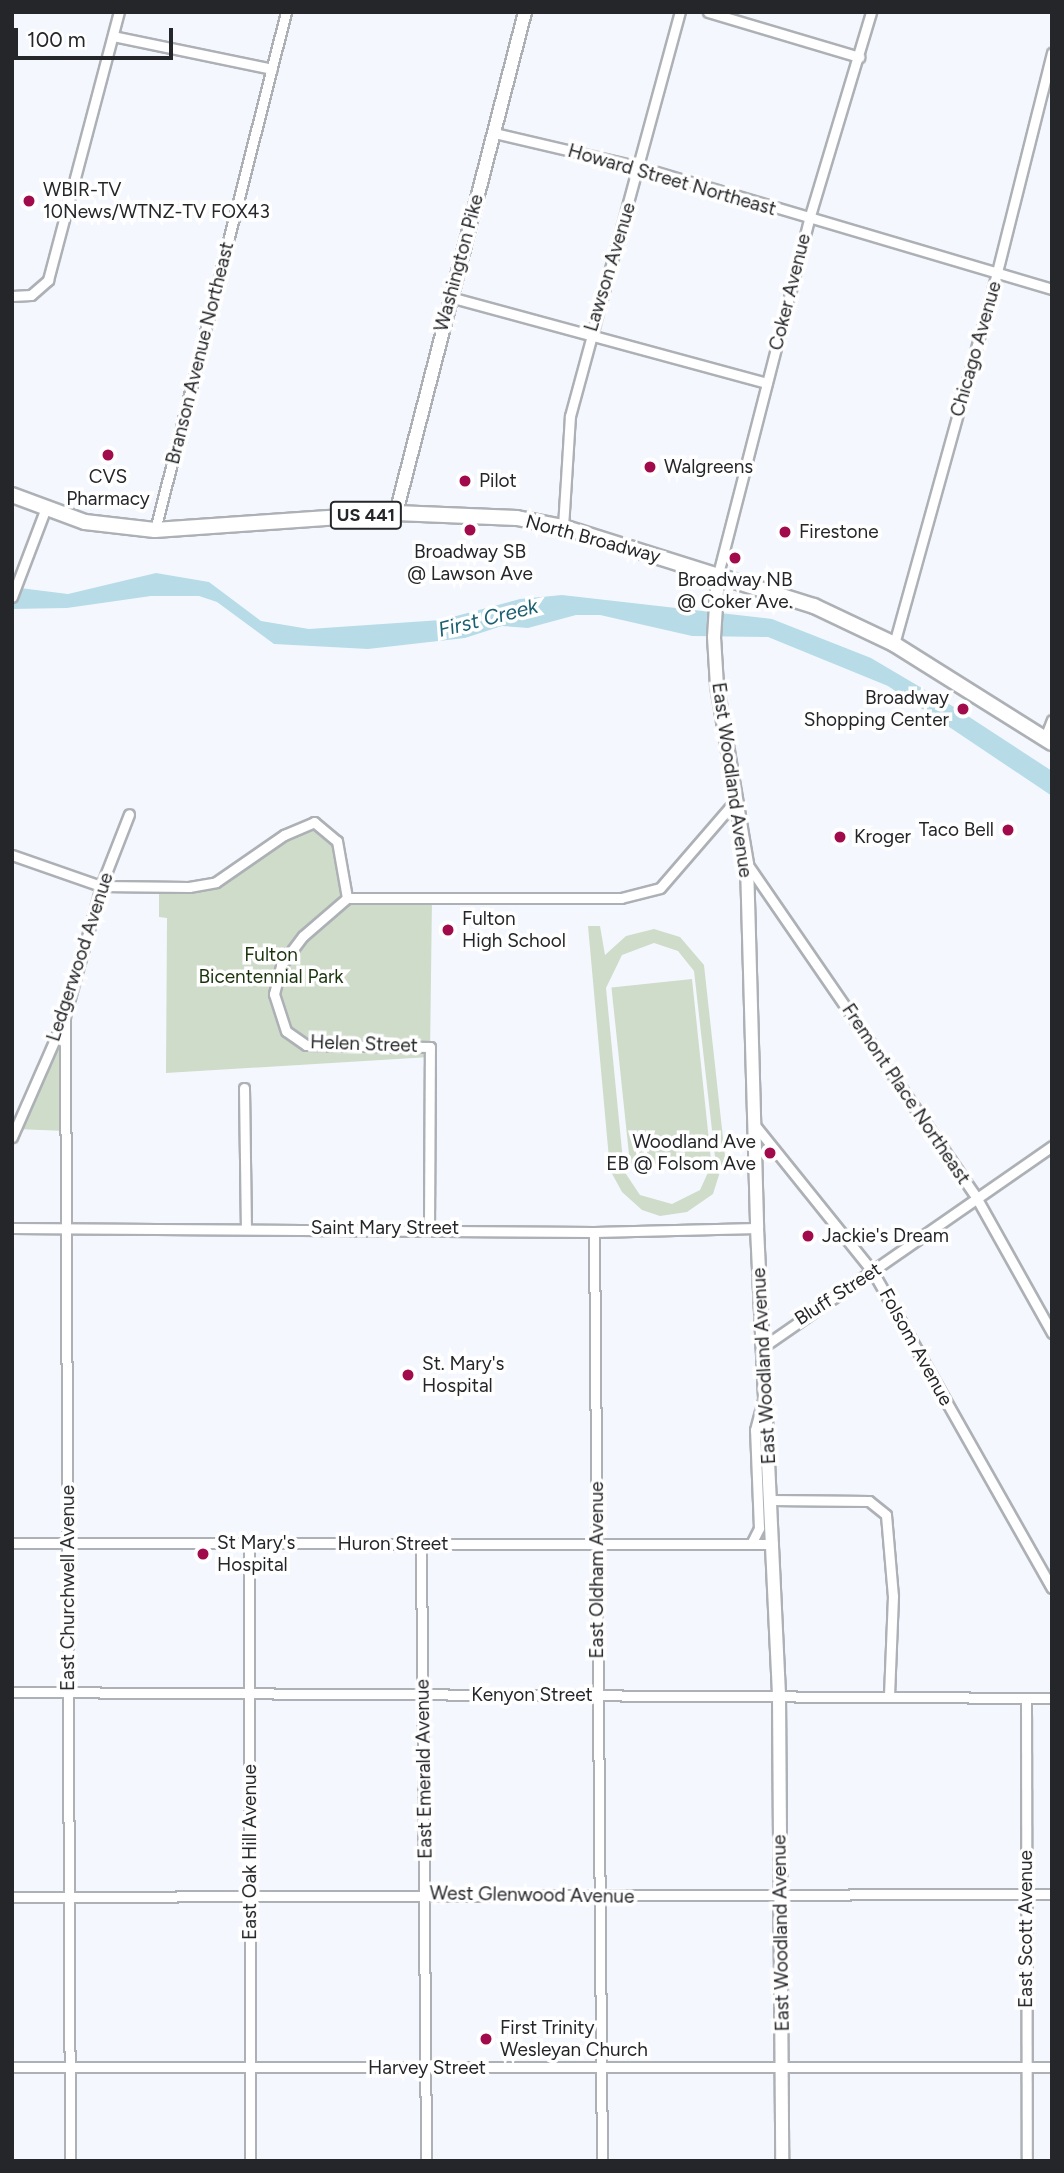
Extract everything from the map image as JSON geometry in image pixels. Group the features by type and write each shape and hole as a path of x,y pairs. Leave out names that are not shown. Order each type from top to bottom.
{"main road":[{"name":"Washington Pike","path":"396,513 525,12"},
{"name":"North Broadway","path":"12,495 45,510 85,522 155,530 396,513 517,518 562,527 804,602 894,644 1048,741"},
{"name":"East Woodland Avenue","path":"718,574 714,637 747,864 757,1228 779,1696 782,2161"}],"street":[{"path":"12,296 31,295 48,280 119,12"},
{"name":"Branson Avenue Northeast","path":"155,530 286,12"},
{"name":"Lawson Avenue","path":"562,527 570,416 589,334 640,167 680,12"},
{"path":"708,12 859,57"},
{"name":"Coker Avenue","path":"718,574 809,219 871,12"},
{"path":"113,36 272,69"},
{"name":"Chicago Avenue","path":"894,644 998,272 1052,53"},
{"name":"Howard Street Northeast","path":"494,133 640,167 1052,289"},
{"path":"450,297 767,383"},
{"path":"12,597 45,510"},
{"path":"1048,741 1052,720"},
{"path":"12,855 101,886 189,887 216,882 284,835 314,822 337,841 347,898 621,898 660,888 736,800"},
{"name":"Ledgerwood Avenue","path":"12,1137 65,1016 101,886 129,814"},
{"name":"Fremont Place Northeast","path":"747,864 976,1197 1052,1333"},
{"name":"Helen Street","path":"347,898 303,936 281,965 274,994 286,1031 306,1045 430,1047 429,1228"},
{"name":"East Churchwell Avenue","path":"65,1016 70,2161"},
{"path":"244,1088 246,1227"},
{"name":"Folsom Avenue","path":"754,1124 873,1272 1052,1588"},
{"name":"Bluff Street","path":"763,1347 1052,1146"},
{"name":"Saint Mary Street","path":"12,1228 429,1228 594,1232 757,1228"},
{"name":"East Oldham Avenue","path":"594,1232 602,2161"},
{"path":"751,1544 758,1528 755,1430 765,1393"},
{"path":"771,1500 869,1502 886,1515 893,1596 889,1697"},
{"name":"Huron Street","path":"12,1543 773,1544"},
{"name":"East Oak Hill Avenue","path":"249,1544 250,2161"},
{"name":"East Emerald Avenue","path":"421,1545 426,1894 426,2161"},
{"name":"Kenyon Street","path":"12,1692 1052,1698"},
{"name":"East Scott Avenue","path":"1026,1698 1027,2161"},
{"name":"West Glenwood Avenue","path":"12,1897 1052,1894"},
{"name":"Harvey Street","path":"12,2067 1052,2067"}],"green space":[{"name":"Fulton Bicentennial Park","path":"314,822 337,841 347,898 432,898 430,1057 166,1073 167,918 159,917 159,886 216,882 254,854"},
{"path":"588,926 600,926 605,955 626,936 654,929 680,937 704,965 725,1156 713,1194 687,1212 660,1216 642,1210 622,1192 610,1170","holes":["654,943 678,951 694,971 715,1157 700,1190 672,1204 640,1195 624,1171 606,988 622,955"]},
{"path":"692,979 711,1158 630,1166 611,987"},
{"path":"65,1016 66,1131 16,1129"}],"water":[{"name":"First Creek","path":"156,573 209,582 261,621 309,629 441,620 520,599 562,595 772,619 871,658 954,707 1052,771 1052,796 888,686 768,637 692,636 600,615 576,615 528,628 502,626 465,638 368,649 274,644 217,602 199,596 151,596 67,608 12,609 12,587 68,594"}],"place":[{"name":"WBIR-TV 10News/WTNZ-TV FOX43","path":"29,201"},
{"name":"CVS Pharmacy","path":"108,455"},
{"name":"Walgreens","path":"650,467"},
{"name":"Pilot","path":"465,481"},
{"name":"Broadway SB @ Lawson Ave","path":"470,530"},
{"name":"Firestone","path":"785,532"},
{"name":"Broadway NB @ Coker Ave.","path":"735,558"},
{"name":"Broadway Shopping Center","path":"963,709"},
{"name":"Taco Bell","path":"1008,830"},
{"name":"Kroger","path":"840,837"},
{"name":"Fulton High School","path":"448,930"},
{"name":"Woodland Ave EB @ Folsom Ave","path":"770,1153"},
{"name":"Jackie's Dream","path":"808,1236"},
{"name":"St. Mary's Hospital","path":"408,1375"},
{"name":"St Mary's Hospital","path":"203,1554"},
{"name":"First Trinity Wesleyan Church","path":"486,2039"}]}
